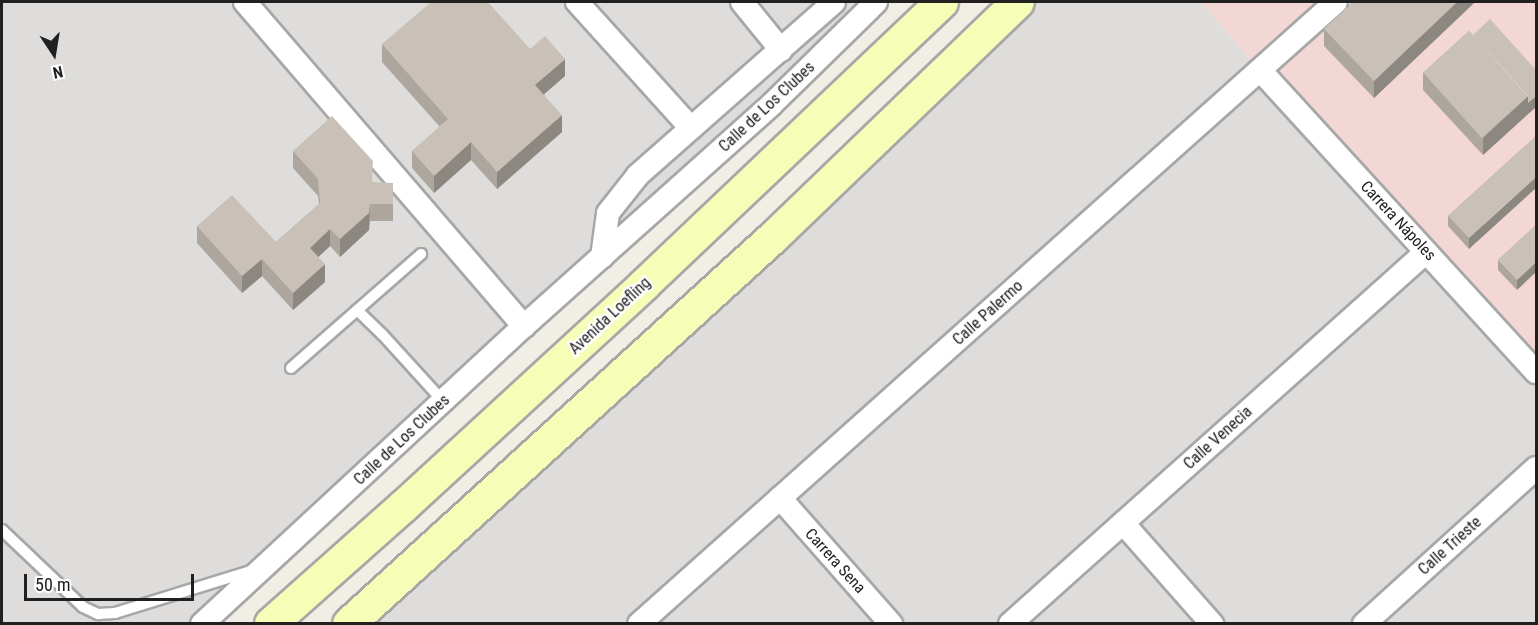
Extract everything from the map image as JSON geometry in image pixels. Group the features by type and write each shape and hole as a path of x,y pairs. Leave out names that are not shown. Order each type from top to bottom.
{"street":[{"path":"245,2 524,326"},
{"path":"577,2 691,128"},
{"path":"742,2 781,50"},
{"name":"Calle de Los Clubes","path":"602,257 608,213 638,175 834,2"},
{"name":"Calle de Los Clubes","path":"202,624 524,326 771,105 876,2"},
{"name":"Avenida Loefling","path":"271,624 404,506 644,285 942,2"},
{"path":"349,624 775,236 1018,2"},
{"name":"Calle Palermo","path":"639,624 1336,2"},
{"name":"Carrera Nápoles","path":"1260,70 1536,372"},
{"name":"Calle Venecia","path":"1010,624 1426,252"},
{"name":"Calle Trieste","path":"1364,624 1536,468"},
{"name":"Carrera Sena","path":"780,498 891,624"},
{"path":"1123,523 1212,624"}],"lane":[{"path":"291,368 421,254"},
{"path":"357,310 444,402"},
{"path":"2,530 83,607 98,614 115,613 200,585 266,567"}],"shaded area":[{"path":"2,2 876,2 202,624 2,623"},
{"path":"1018,2 1201,2 1260,70 1536,372 1536,623 349,624"},
{"path":"1201,2 1536,2 1536,372 1260,70"}],"building":[{"path":"431,2 488,2 530,49 545,36 565,59 535,85 562,115 497,172 471,142 434,176 412,151 448,119 382,44"},
{"path":"1353,2 1457,2 1374,81 1324,29"},
{"path":"1490,19 1536,70 1536,96 1528,103 1528,96 1473,35"},
{"path":"1469,31 1528,96 1482,138 1423,72"},
{"path":"332,116 373,161 372,182 393,183 393,204 370,204 369,213 340,239 330,229 310,248 325,264 293,293 262,259 242,276 197,226 232,195 276,242 320,203 318,179 293,151"},
{"path":"1536,136 1536,177 1469,238 1448,216"},
{"path":"1536,225 1536,262 1517,280 1498,260"}]}
